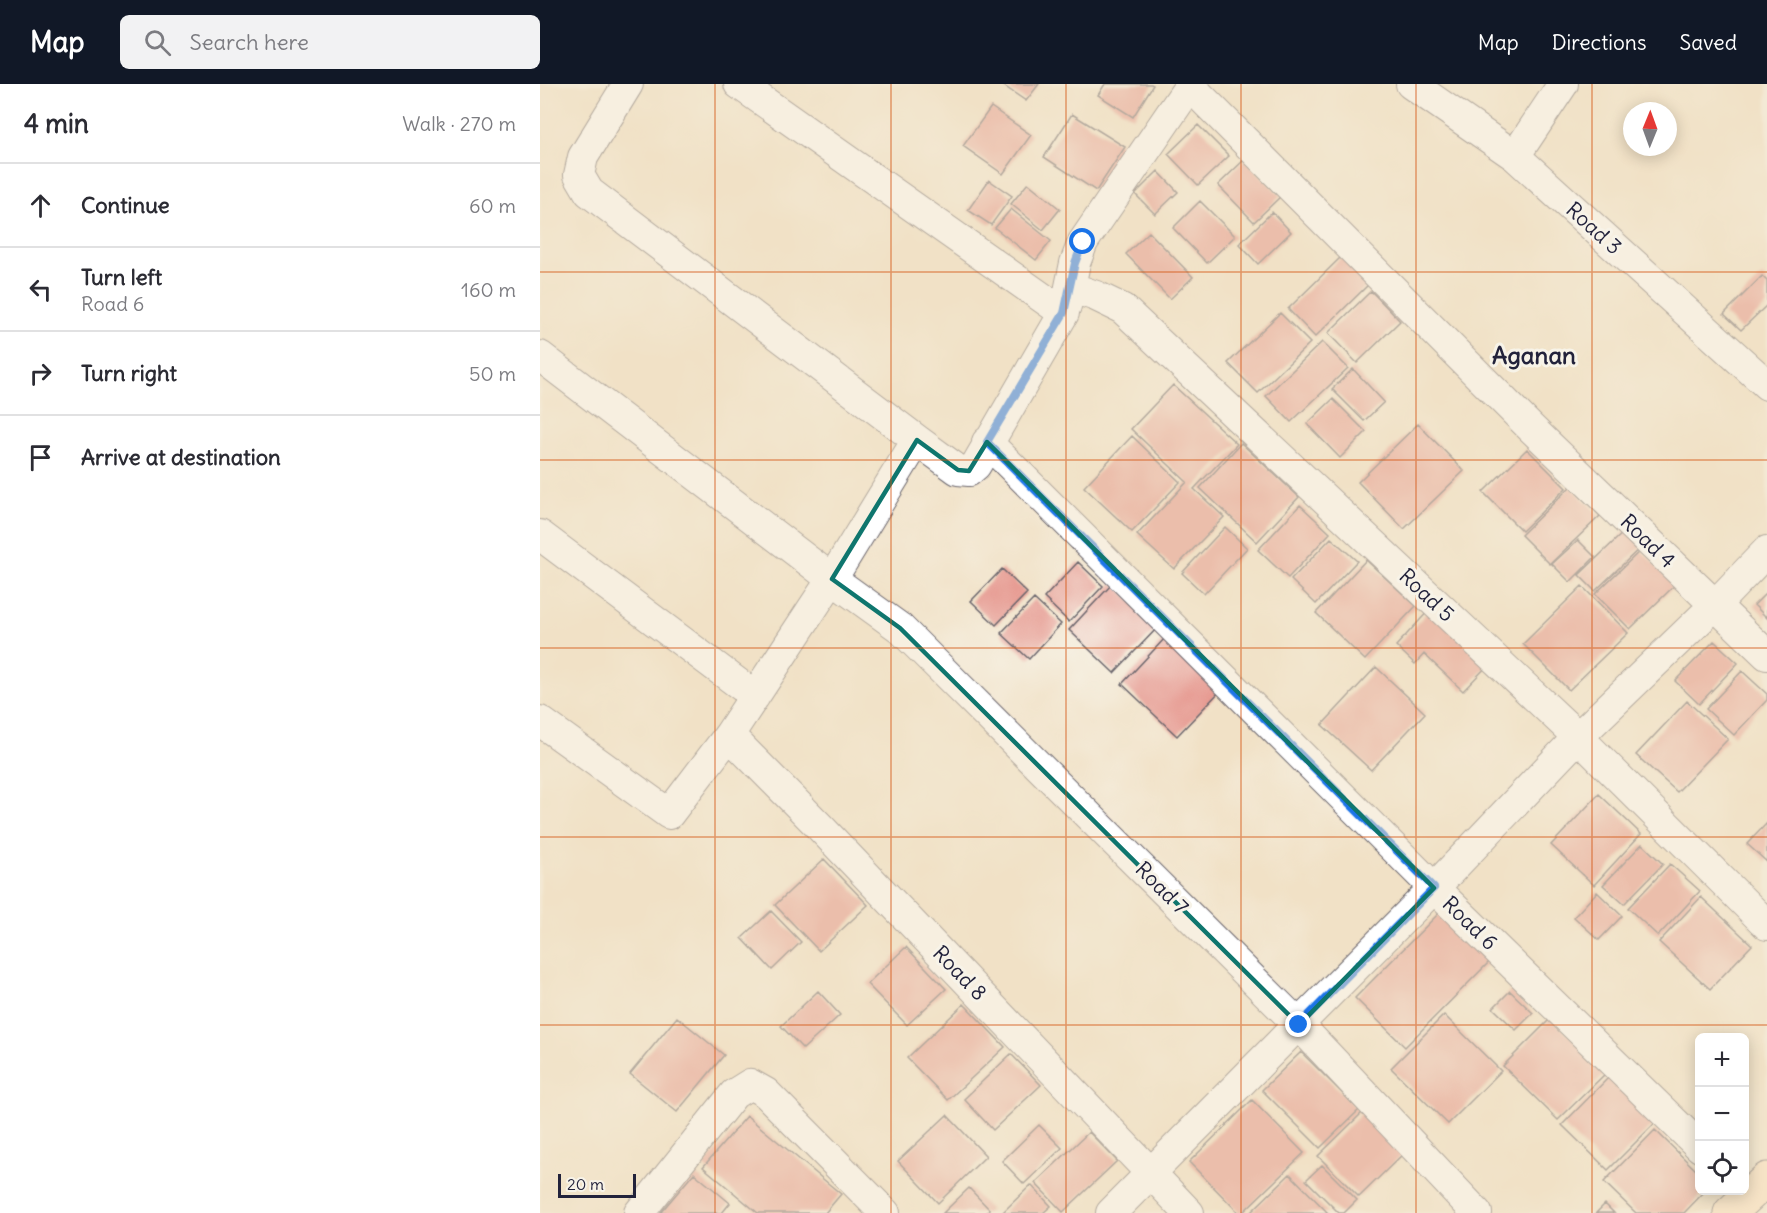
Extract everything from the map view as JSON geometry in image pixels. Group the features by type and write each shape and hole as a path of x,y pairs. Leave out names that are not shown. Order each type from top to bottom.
{"street":[{"path":"628,84 583,157 579,175 589,192 917,440 958,470 969,471 976,465 1067,300 1075,263 1083,242 1190,85"},
{"name":"Road 5","path":"739,84 1067,300 1096,296 1123,309 1578,737 1767,925"},
{"name":"Road 3","path":"1411,84 1515,156 1767,385"},
{"path":"1515,156 1563,84"},
{"name":"Road 4","path":"1190,85 1530,427 1767,655"},
{"name":"Road 7","path":"540,356 832,579 900,628 1299,1025 1477,1213"},
{"path":"540,721 669,814 729,735 755,696 832,579 917,440"},
{"name":"Road 6","path":"987,442 1434,888 1695,1142"},
{"path":"540,535 755,696"},
{"path":"1111,1213 1434,888 1578,737 1715,605 1767,551"},
{"name":"Road 8","path":"729,735 1189,1213"},
{"path":"639,1213 734,1094 750,1084 766,1093 885,1213"}],"highlighted area":[{"path":"917,440 958,470 969,471 987,442 1434,888 1299,1025 900,628 832,579"}],"building":[{"path":"1001,84 1039,84 1026,101"},
{"path":"1105,84 1153,85 1133,117 1098,95"},
{"path":"991,107 1031,135 1003,174 963,146"},
{"path":"1072,114 1125,147 1096,191 1044,157"},
{"path":"1198,125 1229,156 1198,185 1168,154"},
{"path":"1245,159 1281,196 1254,222 1218,185"},
{"path":"1158,171 1178,192 1155,214 1135,194"},
{"path":"989,180 1012,196 991,225 968,210"},
{"path":"1028,183 1060,209 1043,230 1011,204"},
{"path":"1200,201 1235,236 1207,263 1173,228"},
{"path":"1011,209 1051,241 1036,260 995,228"},
{"path":"1272,212 1291,232 1258,264 1239,244"},
{"path":"1149,232 1193,277 1170,299 1126,254"},
{"path":"1342,256 1369,284 1315,337 1288,309"},
{"path":"1762,276 1767,281 1767,305 1741,330 1724,314"},
{"path":"1371,291 1400,321 1357,363 1328,333"},
{"path":"1280,313 1310,343 1258,393 1228,363"},
{"path":"1322,342 1348,368 1291,422 1266,396"},
{"path":"1353,369 1384,402 1364,421 1332,389"},
{"path":"1173,385 1237,444 1194,489 1224,517 1174,569 1137,535 1187,482 1131,429"},
{"path":"1333,399 1366,432 1340,458 1307,424"},
{"path":"1418,424 1464,471 1404,529 1358,482"},
{"path":"1132,436 1180,482 1132,532 1084,487"},
{"path":"1241,443 1299,497 1257,542 1200,488"},
{"path":"1527,449 1566,488 1522,531 1483,492"},
{"path":"1571,486 1600,516 1550,564 1521,535"},
{"path":"1300,505 1330,533 1288,578 1258,550"},
{"path":"1225,527 1247,548 1204,594 1182,573"},
{"path":"1627,529 1643,545 1595,591 1579,575"},
{"path":"1331,538 1357,561 1316,604 1291,580"},
{"path":"1578,540 1595,557 1570,582 1552,564"},
{"path":"1641,550 1675,585 1630,629 1595,594"},
{"path":"1366,560 1416,606 1365,660 1316,613"},
{"path":"1078,562 1103,586 1069,622 1044,598"},
{"path":"1002,569 1027,593 996,625 971,601"},
{"path":"1113,583 1159,626 1114,673 1069,630"},
{"path":"1582,586 1628,633 1569,690 1523,644"},
{"path":"1767,592 1767,618 1754,605"},
{"path":"1034,599 1061,624 1029,659 1001,633"},
{"path":"1431,608 1490,663 1463,691 1424,654 1415,664 1396,646"},
{"path":"1166,637 1222,689 1177,736 1122,684"},
{"path":"1714,641 1738,663 1699,704 1675,681"},
{"path":"1376,667 1425,713 1371,770 1322,725"},
{"path":"1742,671 1767,694 1767,700 1734,735 1706,709"},
{"path":"1687,701 1728,739 1677,792 1636,755"},
{"path":"1599,794 1641,834 1594,885 1551,845"},
{"path":"1767,823 1767,862 1747,844"},
{"path":"1642,844 1663,864 1624,904 1603,885"},
{"path":"824,859 868,905 819,951 775,905"},
{"path":"1670,864 1700,891 1658,936 1628,908"},
{"path":"1597,892 1622,916 1599,940 1574,917"},
{"path":"1701,897 1752,945 1710,989 1659,942"},
{"path":"1445,907 1495,956 1405,1047 1355,998"},
{"path":"771,911 801,942 772,970 742,938"},
{"path":"906,947 946,989 907,1025 867,984"},
{"path":"818,991 840,1015 803,1049 781,1026"},
{"path":"1510,991 1533,1013 1516,1030 1493,1008"},
{"path":"964,1004 1005,1047 948,1100 907,1058"},
{"path":"1444,1015 1501,1071 1448,1124 1391,1068"},
{"path":"677,1017 724,1055 677,1112 630,1074"},
{"path":"1551,1018 1607,1072 1558,1120 1503,1066"},
{"path":"1301,1052 1359,1110 1320,1148 1262,1090"},
{"path":"1011,1054 1041,1085 993,1130 964,1099"},
{"path":"1609,1077 1655,1123 1608,1170 1562,1125"},
{"path":"1252,1100 1304,1153 1242,1213 1239,1213 1189,1162"},
{"path":"1365,1110 1406,1151 1359,1197 1318,1156"},
{"path":"947,1115 986,1156 938,1203 898,1161"},
{"path":"747,1116 841,1194 825,1213 758,1213 703,1167"},
{"path":"1039,1125 1062,1148 1024,1184 1002,1161"},
{"path":"1655,1130 1695,1169 1695,1195 1701,1195 1684,1213 1636,1213 1604,1182"},
{"path":"1089,1132 1117,1161 1063,1212 1035,1183"},
{"path":"1322,1165 1357,1200 1344,1213 1339,1213 1306,1180"},
{"path":"694,1173 730,1203 722,1213 661,1212"},
{"path":"1290,1174 1328,1213 1250,1213"},
{"path":"1031,1185 1051,1206 1043,1213 1002,1213"},
{"path":"969,1188 990,1210 986,1213 943,1213"},
{"path":"1605,1204 1614,1213 1596,1213"}],"district":[{"name":"Aganan","path":"1534,355"}],"route":[{"path":"1083,242 1075,263 1064,313 987,442 1434,888 1299,1025"}]}
